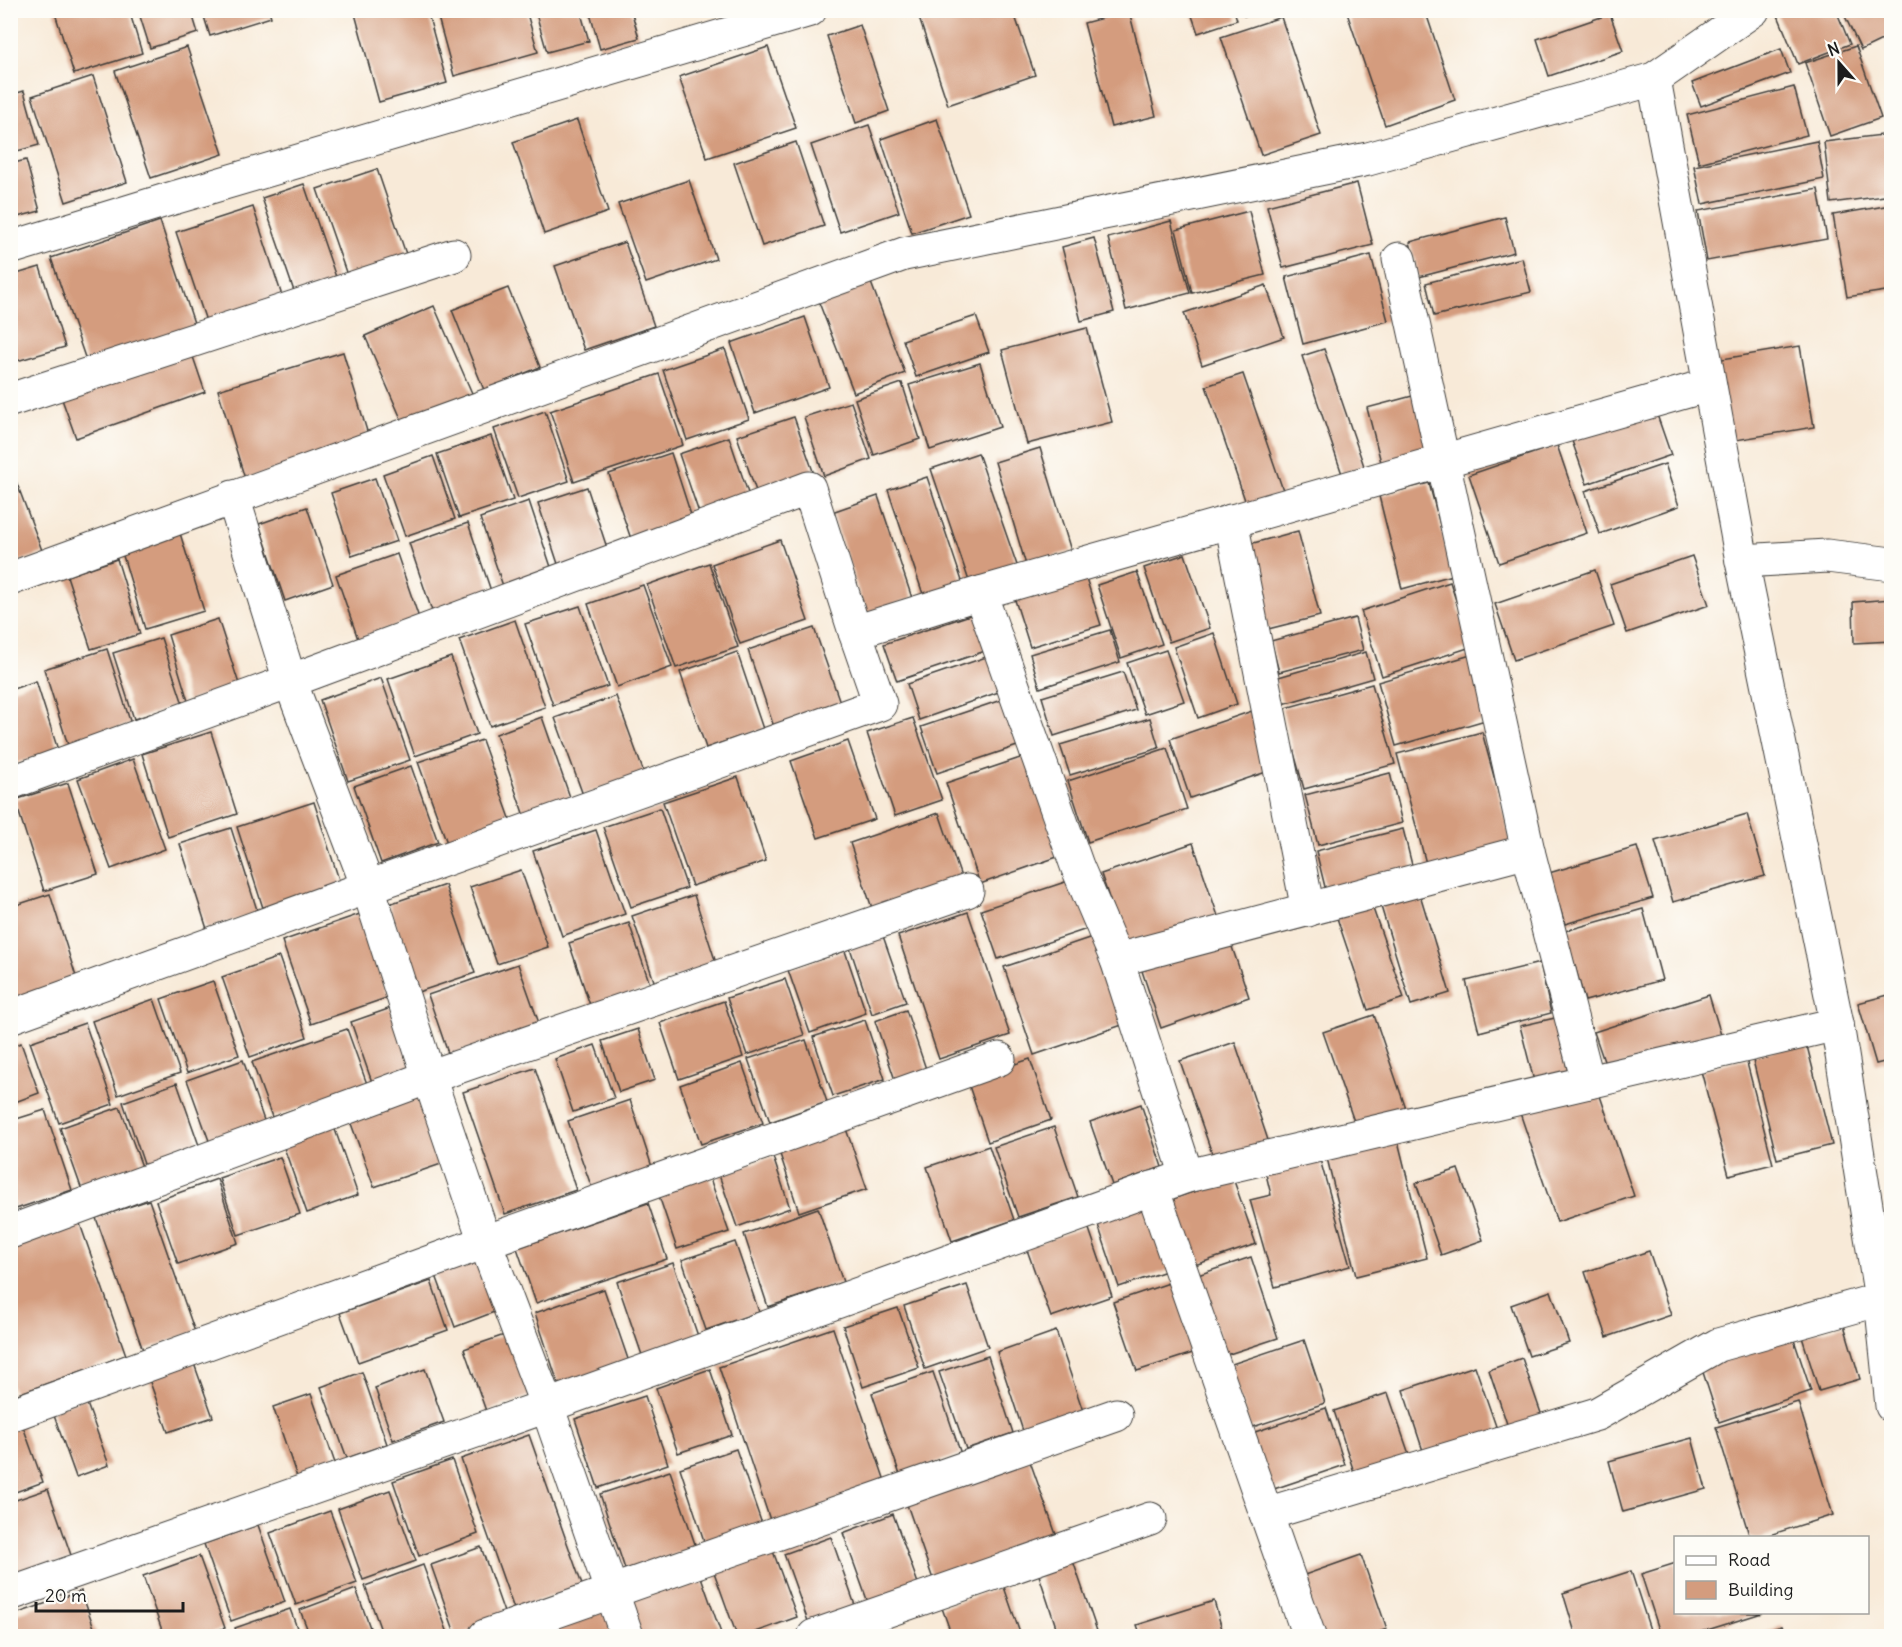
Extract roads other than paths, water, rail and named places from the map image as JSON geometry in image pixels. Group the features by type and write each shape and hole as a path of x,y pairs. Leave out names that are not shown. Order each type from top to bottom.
{"street":[{"path":"10,579 904,254 1368,159 1654,79 1753,10"},
{"path":"10,248 174,197 808,11"},
{"path":"1654,79 1742,561 1880,1221 1881,1299 1892,1406"},
{"path":"10,400 454,255"},
{"path":"1399,259 1528,851 1588,1082"},
{"path":"855,632 980,593 1710,385"},
{"path":"10,783 808,488 880,704 10,1017"},
{"path":"233,497 290,681 368,887 485,1242 547,1406 627,1636"},
{"path":"1231,521 1308,910"},
{"path":"1742,561 1827,556 1892,564"},
{"path":"980,593 1077,866 1117,960 1187,1176"},
{"path":"1117,960 1528,851"},
{"path":"10,1232 429,1077 967,891"},
{"path":"10,1594 547,1406 1187,1176 1837,1023"},
{"path":"10,1415 485,1242 999,1059"},
{"path":"1152,1188 1309,1636"},
{"path":"1266,1514 1597,1414 1718,1345 1881,1299"},
{"path":"485,1636 1116,1415"},
{"path":"814,1636 1150,1519"}]}
